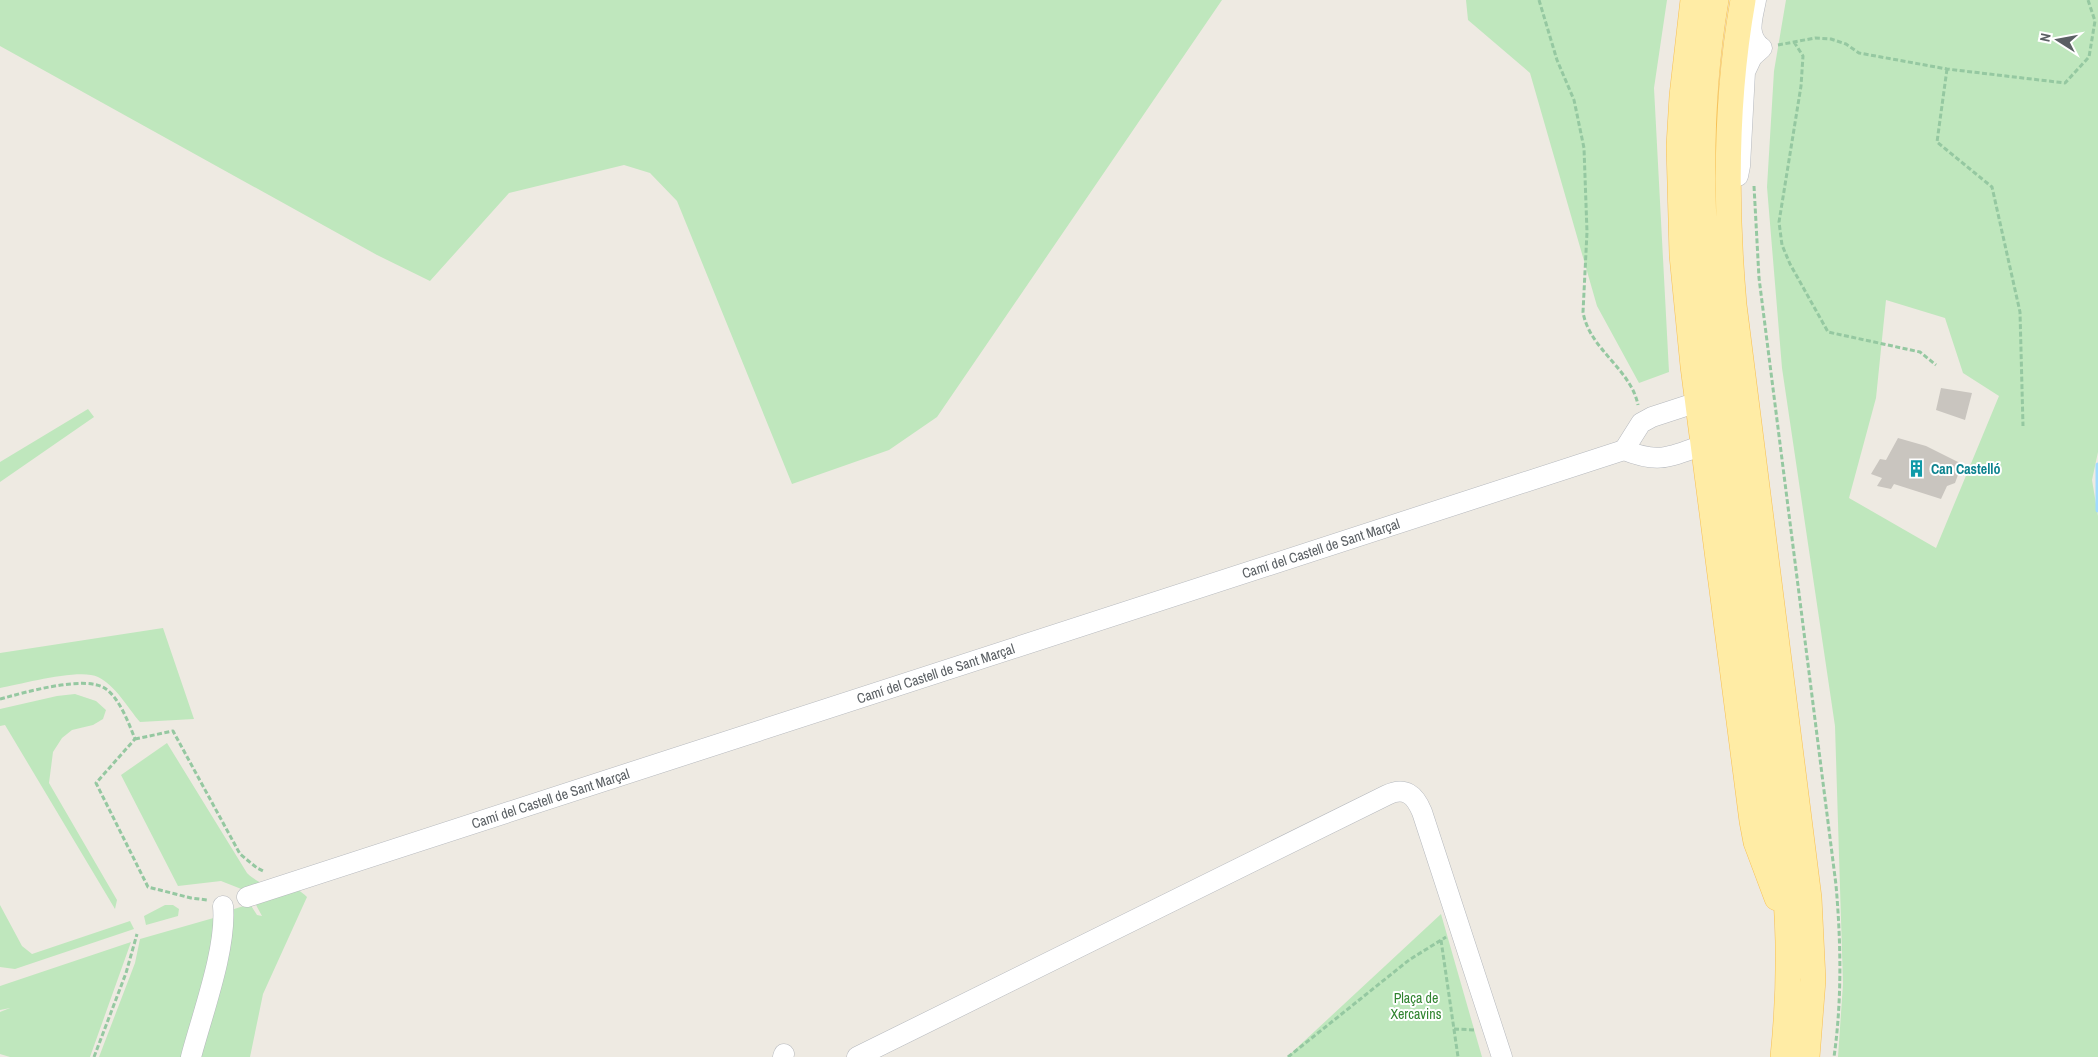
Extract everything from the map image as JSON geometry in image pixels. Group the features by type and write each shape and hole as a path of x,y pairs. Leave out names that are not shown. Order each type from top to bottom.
{"main road":[{"path":"1693,0 1682,96 1679,146 1680,205 1687,313 1752,822 1764,865 1788,924"},
{"path":"1716,0 1709,54 1704,123 1702,201 1706,268 1785,886 1788,924 1788,994 1783,1057"},
{"path":"1743,0 1731,91 1727,207 1734,305 1809,898 1813,980 1807,1057"}],"street":[{"path":"1727,207 1740,166 1745,72 1752,57 1762,48 1757,44 1752,35 1751,25 1756,0"},
{"path":"1698,402 1652,417 1641,423 1624,450 1642,457 1657,459 1703,445"},
{"name":"Camí del Castell de Sant Marçal","path":"247,897 1624,450"},
{"path":"857,1057 1387,795 1400,791 1410,793 1422,812 1502,1057"},
{"path":"191,1057 225,923 216,903"}],"path":[{"path":"1539,0 1557,60 1574,100 1584,148 1588,232 1583,312 1585,322 1590,332 1626,379 1636,399 1641,423"},
{"path":"1936,365 1920,352 1828,332 1790,264 1782,245 1779,222 1801,86 1803,56 1794,42 1815,38 1831,39 1846,44 1859,53 1947,69 2065,83 2089,57 2094,21 2088,0"},
{"path":"1947,69 1937,142 1992,187 2020,312 2023,426"},
{"path":"1754,179 1759,278 1836,885 1840,1003 1834,1057"},
{"path":"0,699 71,684 98,686 106,689 126,716 135,739"},
{"path":"216,903 148,888 96,783 135,739 173,731 240,854 257,868 292,882"},
{"path":"94,1057 126,973 137,934"},
{"path":"1288,1057 1409,960 1441,940 1454,935"},
{"path":"1441,940 1458,1057"},
{"path":"1454,1030 1484,1030"}],"green space":[{"path":"0,0 1222,0 937,417 889,450 792,484 677,201 650,173 624,165 509,193 430,281 377,255 0,46"},
{"path":"1466,0 1667,0 1654,88 1669,372 1639,383 1597,306 1530,73 1468,20"},
{"path":"1786,0 2098,0 2098,452 2092,480 2098,516 2098,1057 1838,1057 1843,984 1835,726 1782,368 1767,187 1774,71","holes":["1886,300 1945,318 1963,373 1999,396 1936,548 1849,498 1876,398"]},
{"path":"88,409 94,417 0,482 0,462"},
{"path":"163,628 194,719 140,722 110,685 98,677 90,675 65,675 0,688 0,653"},
{"path":"75,694 96,701 106,710 103,719 93,725 72,730 62,738 53,752 49,783 117,900 115,909 5,725 0,726 0,709 57,696"},
{"path":"167,743 247,873 254,879 266,884 297,889 307,897 263,994 250,1057 195,1057 231,910 250,904 257,915 262,916 249,892 221,881 178,886 121,775"},
{"path":"0,905 22,946 32,954 130,921 134,929 15,969 0,967"},
{"path":"165,905 173,905 179,909 178,916 146,925 144,916"},
{"name":"Plaça de Xercavins","path":"1441,914 1482,1057 1287,1057"},
{"path":"217,917 187,1057 99,1057 135,963 140,939"},
{"path":"131,942 90,1057 10,1057 0,1054 0,1012 10,1008 0,1010 0,986"}],"building":[{"path":"1941,388 1972,393 1965,420 1936,410"},
{"name":"Can Castelló","path":"1898,438 1926,446 1962,464 1955,483 1947,486 1941,499 1894,484 1891,489 1877,486 1882,478 1871,474 1880,459 1886,460"}],"waterway":[{"path":"2098,465 2098,510"}],"place":[{"name":"Can Castelló","path":"1917,469"}]}
